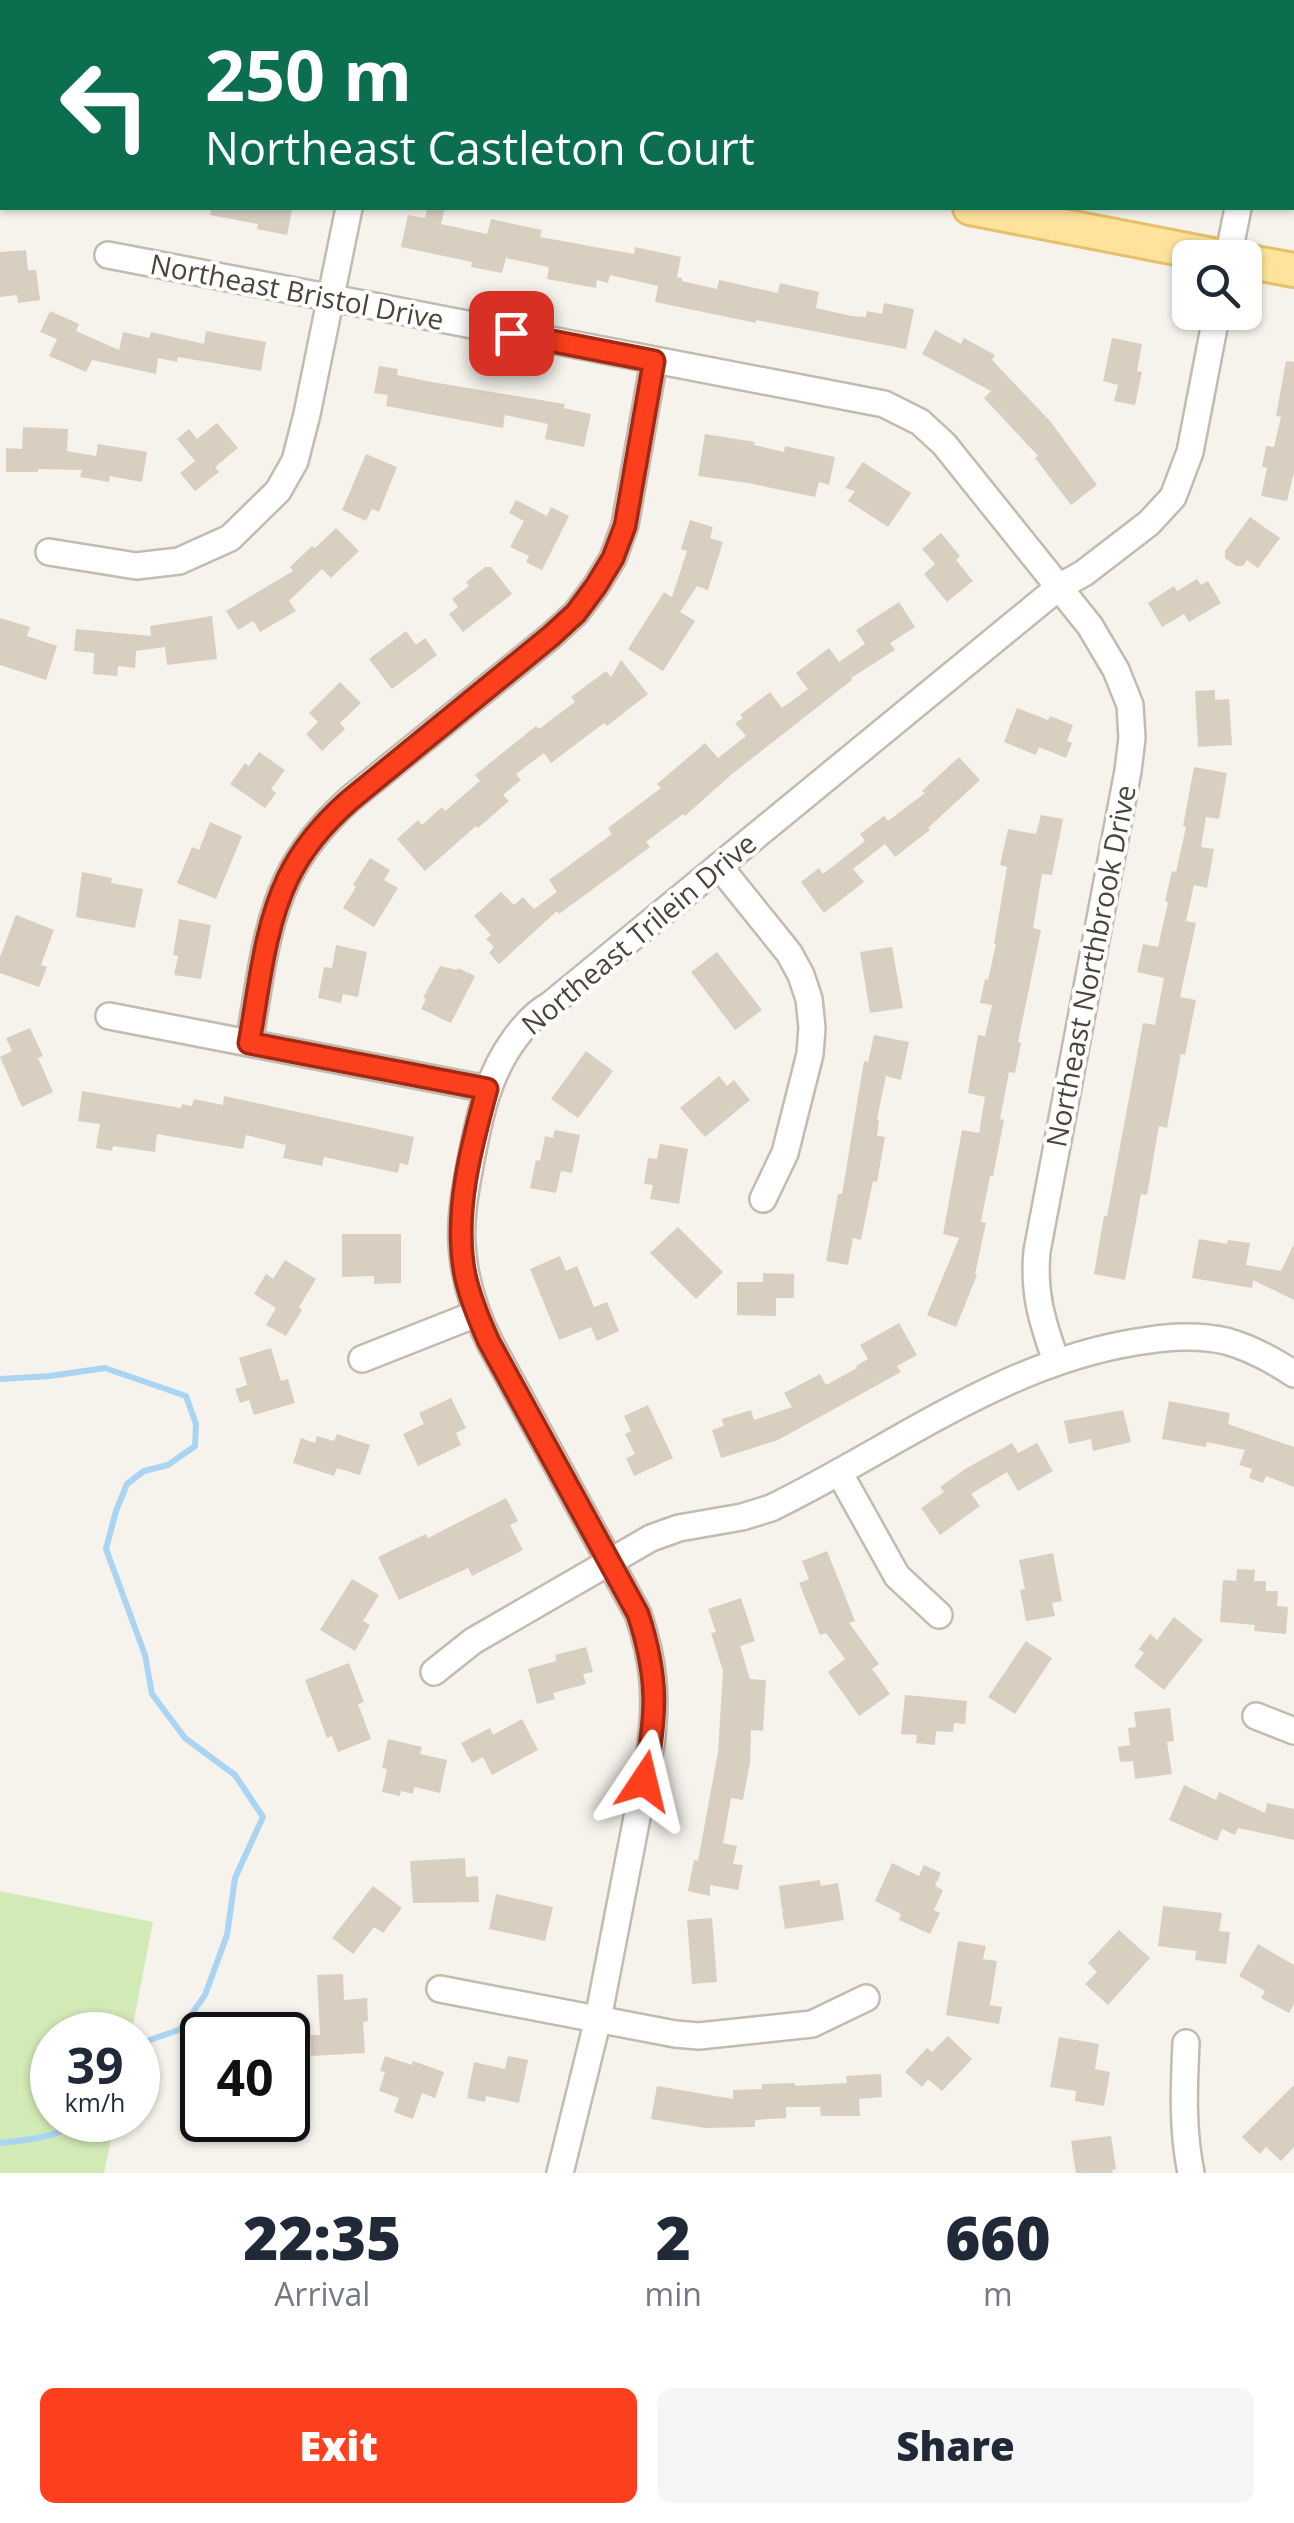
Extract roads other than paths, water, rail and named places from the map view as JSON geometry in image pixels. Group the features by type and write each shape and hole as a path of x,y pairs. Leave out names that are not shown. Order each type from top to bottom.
{"main road":[{"path":"980,210 1172,247"},
{"path":"1262,264 1294,270"}],"street":[{"path":"49,552 136,566 180,561 230,538 278,492 295,461 349,210"},
{"path":"1232,240 1238,210"},
{"name":"Northeast Bristol Drive","path":"108,255 884,404 920,422 944,444 1059,587"},
{"name":"Northeast Trilein Drive","path":"560,2173 598,2019 651,1746 656,1712 654,1678 638,1614 476,1314 465,1276 463,1207 487,1089 504,1053 522,1028 544,1008 1059,587 1084,573 1149,523 1173,498 1190,452 1214,330"},
{"path":"249,1043 276,908 304,849 350,800 576,613 613,558 625,526 654,361"},
{"name":"Northeast Northbrook Drive","path":"1056,1361 1037,1303 1037,1251 1132,738 1130,705 1116,670 1090,626 1059,587"},
{"path":"719,866 789,953 809,999 810,1054 785,1153 763,1200"},
{"path":"109,1016 487,1089"},
{"path":"362,1360 476,1314"},
{"path":"434,1672 472,1641 651,1538 678,1528 770,1508 966,1401 1056,1361 1116,1345 1197,1336 1251,1349 1294,1374"},
{"path":"839,1472 897,1576 939,1614"},
{"path":"1256,1716 1294,1731"},
{"path":"440,1989 674,2034 710,2035 812,2024 866,1998"},
{"path":"1186,2043 1184,2113 1190,2173"}],"waterway":[{"path":"0,1379 105,1368 186,1396 196,1424 195,1446 168,1465 144,1471 127,1484 106,1549 145,1655 152,1694 185,1738 235,1775 263,1817 235,1878 227,1935 205,1995 181,2029 160,2036"},
{"path":"0,2143 30,2139"}]}
